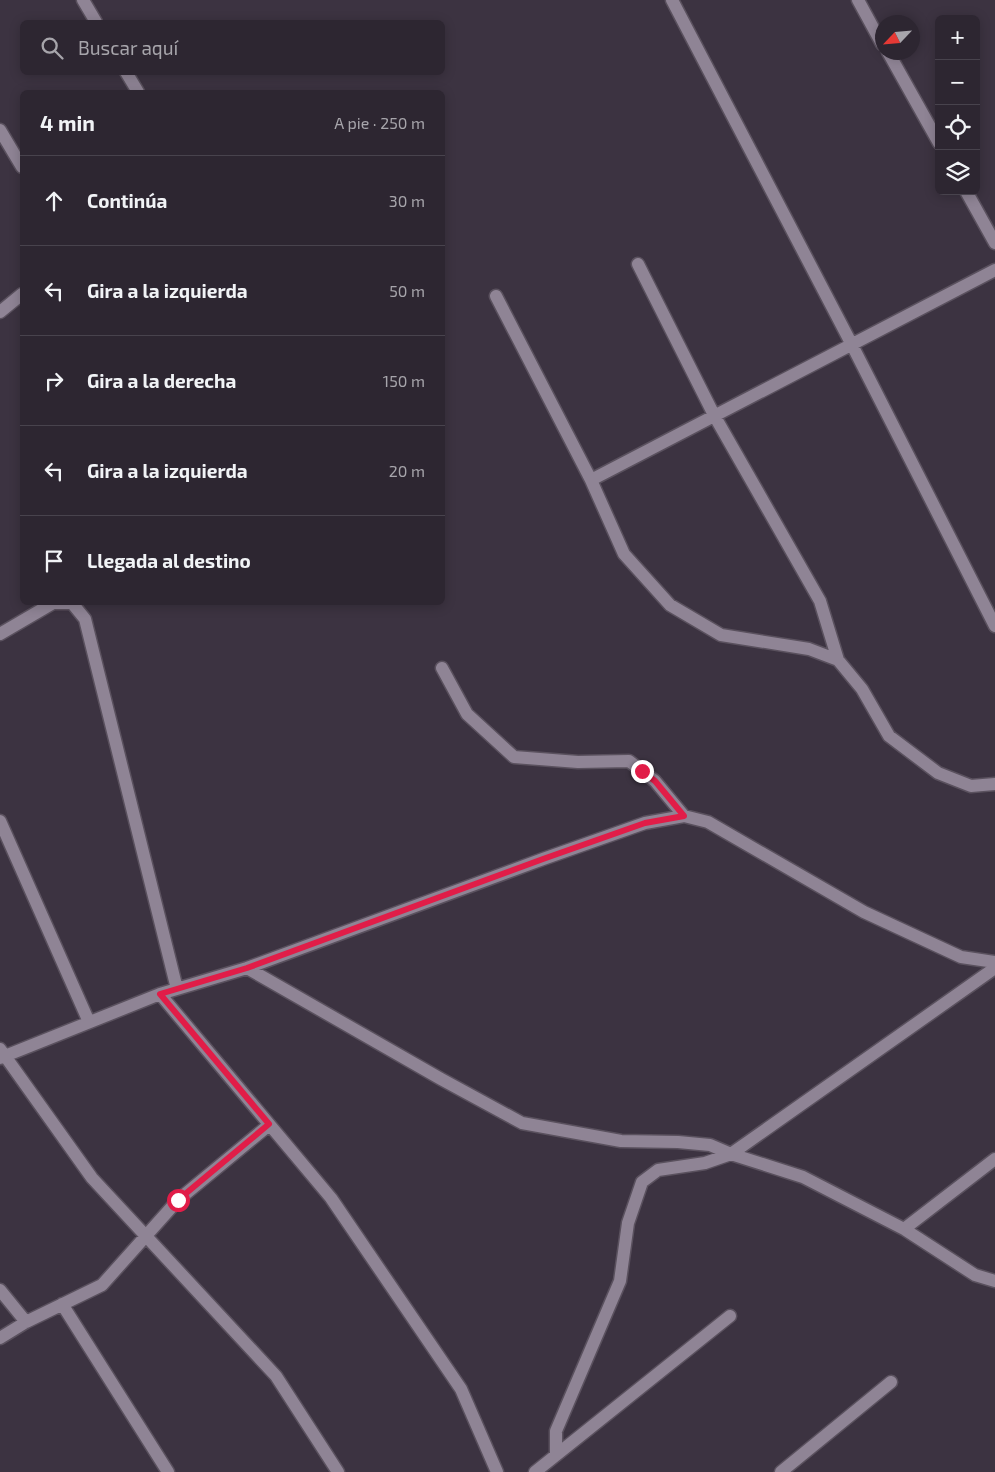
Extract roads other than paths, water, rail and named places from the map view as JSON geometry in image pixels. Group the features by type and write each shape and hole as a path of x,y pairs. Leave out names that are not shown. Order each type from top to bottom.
{"street":[{"path":"83,0 95,20"},
{"path":"672,0 851,343 995,626"},
{"path":"858,0 875,31"},
{"path":"892,60 935,136"},
{"path":"128,75 137,90"},
{"path":"0,130 20,164"},
{"path":"968,195 995,243"},
{"path":"638,264 714,415 820,601 838,660 862,689 889,736 938,772 971,786 995,784"},
{"path":"591,480 851,343 995,270"},
{"path":"0,312 20,296"},
{"path":"496,296 591,480 624,554 670,605 721,635 809,649 838,660"},
{"path":"0,634 50,605"},
{"path":"74,605 85,619 177,989"},
{"path":"442,668 466,714 514,757 578,762 629,761 655,781 684,816"},
{"path":"338,1472 276,1376 92,1178 2,1054 160,994 247,968 645,823 684,816 708,822 864,912 961,957 995,962"},
{"path":"0,821 89,1022"},
{"path":"247,968 522,1123 621,1141 678,1142 710,1145 731,1154 803,1177 904,1229 975,1275 995,1281"},
{"path":"556,1455 556,1431 620,1281 628,1223 642,1182 658,1170 705,1163 731,1154 995,968"},
{"path":"160,994 331,1198 461,1389 497,1472"},
{"path":"0,1338 26,1322 102,1284 178,1200 269,1124"},
{"path":"904,1229 995,1159"},
{"path":"0,1290 26,1322"},
{"path":"62,1304 168,1472"},
{"path":"535,1472 730,1316"},
{"path":"781,1472 891,1382"}]}
